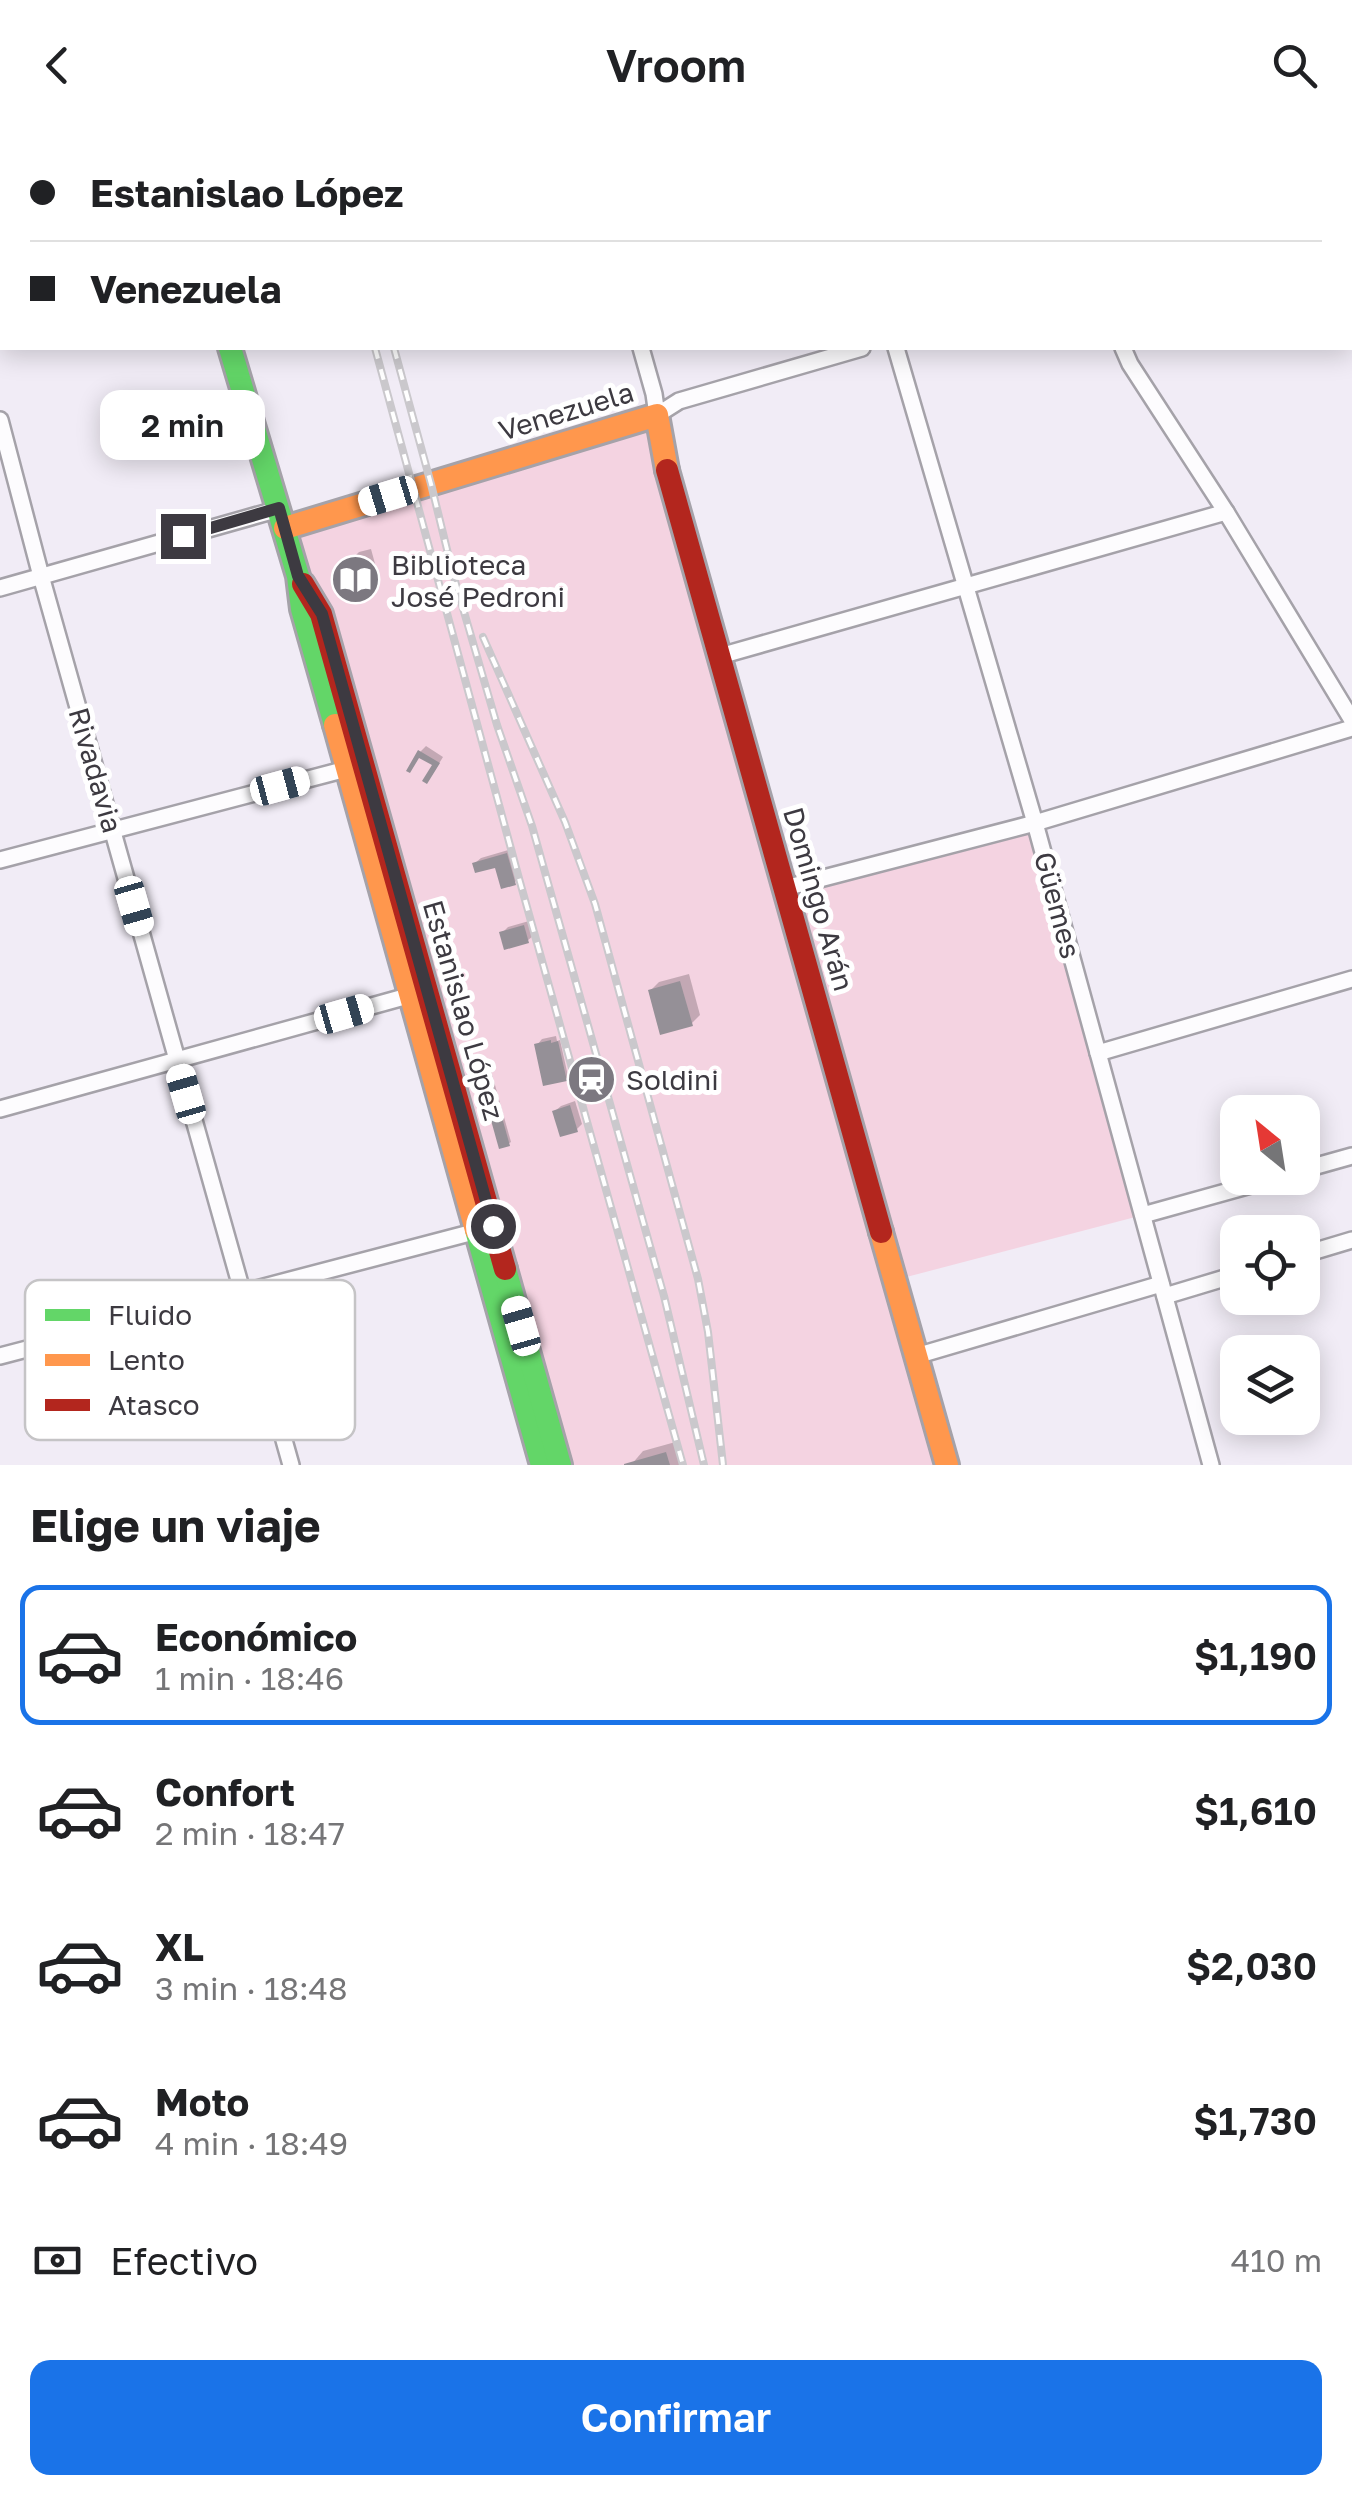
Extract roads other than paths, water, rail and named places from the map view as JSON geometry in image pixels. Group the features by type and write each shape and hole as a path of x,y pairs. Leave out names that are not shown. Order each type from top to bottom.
{"street":[{"name":"Estanislao López","path":"231,350 298,576 302,609 355,766 549,1464"},
{"name":"Domingo Arán","path":"642,350 654,394 662,452 946,1465"},
{"name":"Venezuela","path":"0,588 282,518 657,415 679,401 855,350"},
{"name":"Güemes","path":"897,350 1035,823 1211,1465"},
{"path":"1124,350 1352,720"},
{"name":"Rivadavia","path":"0,420 239,1280"},
{"path":"720,656 1226,512"},
{"path":"784,888 1035,823 1352,728"},
{"path":"0,860 355,766"},
{"path":"1098,1053 1352,979"},
{"path":"0,1109 419,994"},
{"path":"1320,1165 1352,1156"},
{"path":"1142,1216 1220,1194"},
{"path":"288,1280 485,1229"},
{"path":"1320,1250 1352,1240"},
{"path":"916,1356 1220,1278"},
{"path":"0,1356 25,1349"},
{"name":"Rivadavia","path":"284,1440 291,1465"}],"railway":[{"path":"376,350 683,1465"},
{"path":"395,350 453,574 497,725 532,826 664,1296 704,1465"},
{"path":"483,637 565,822 595,904 698,1279 723,1465"}],"place":[{"name":"Biblioteca José Pedroni","path":"356,580"},
{"name":"Soldini","path":"591,1079"}]}
